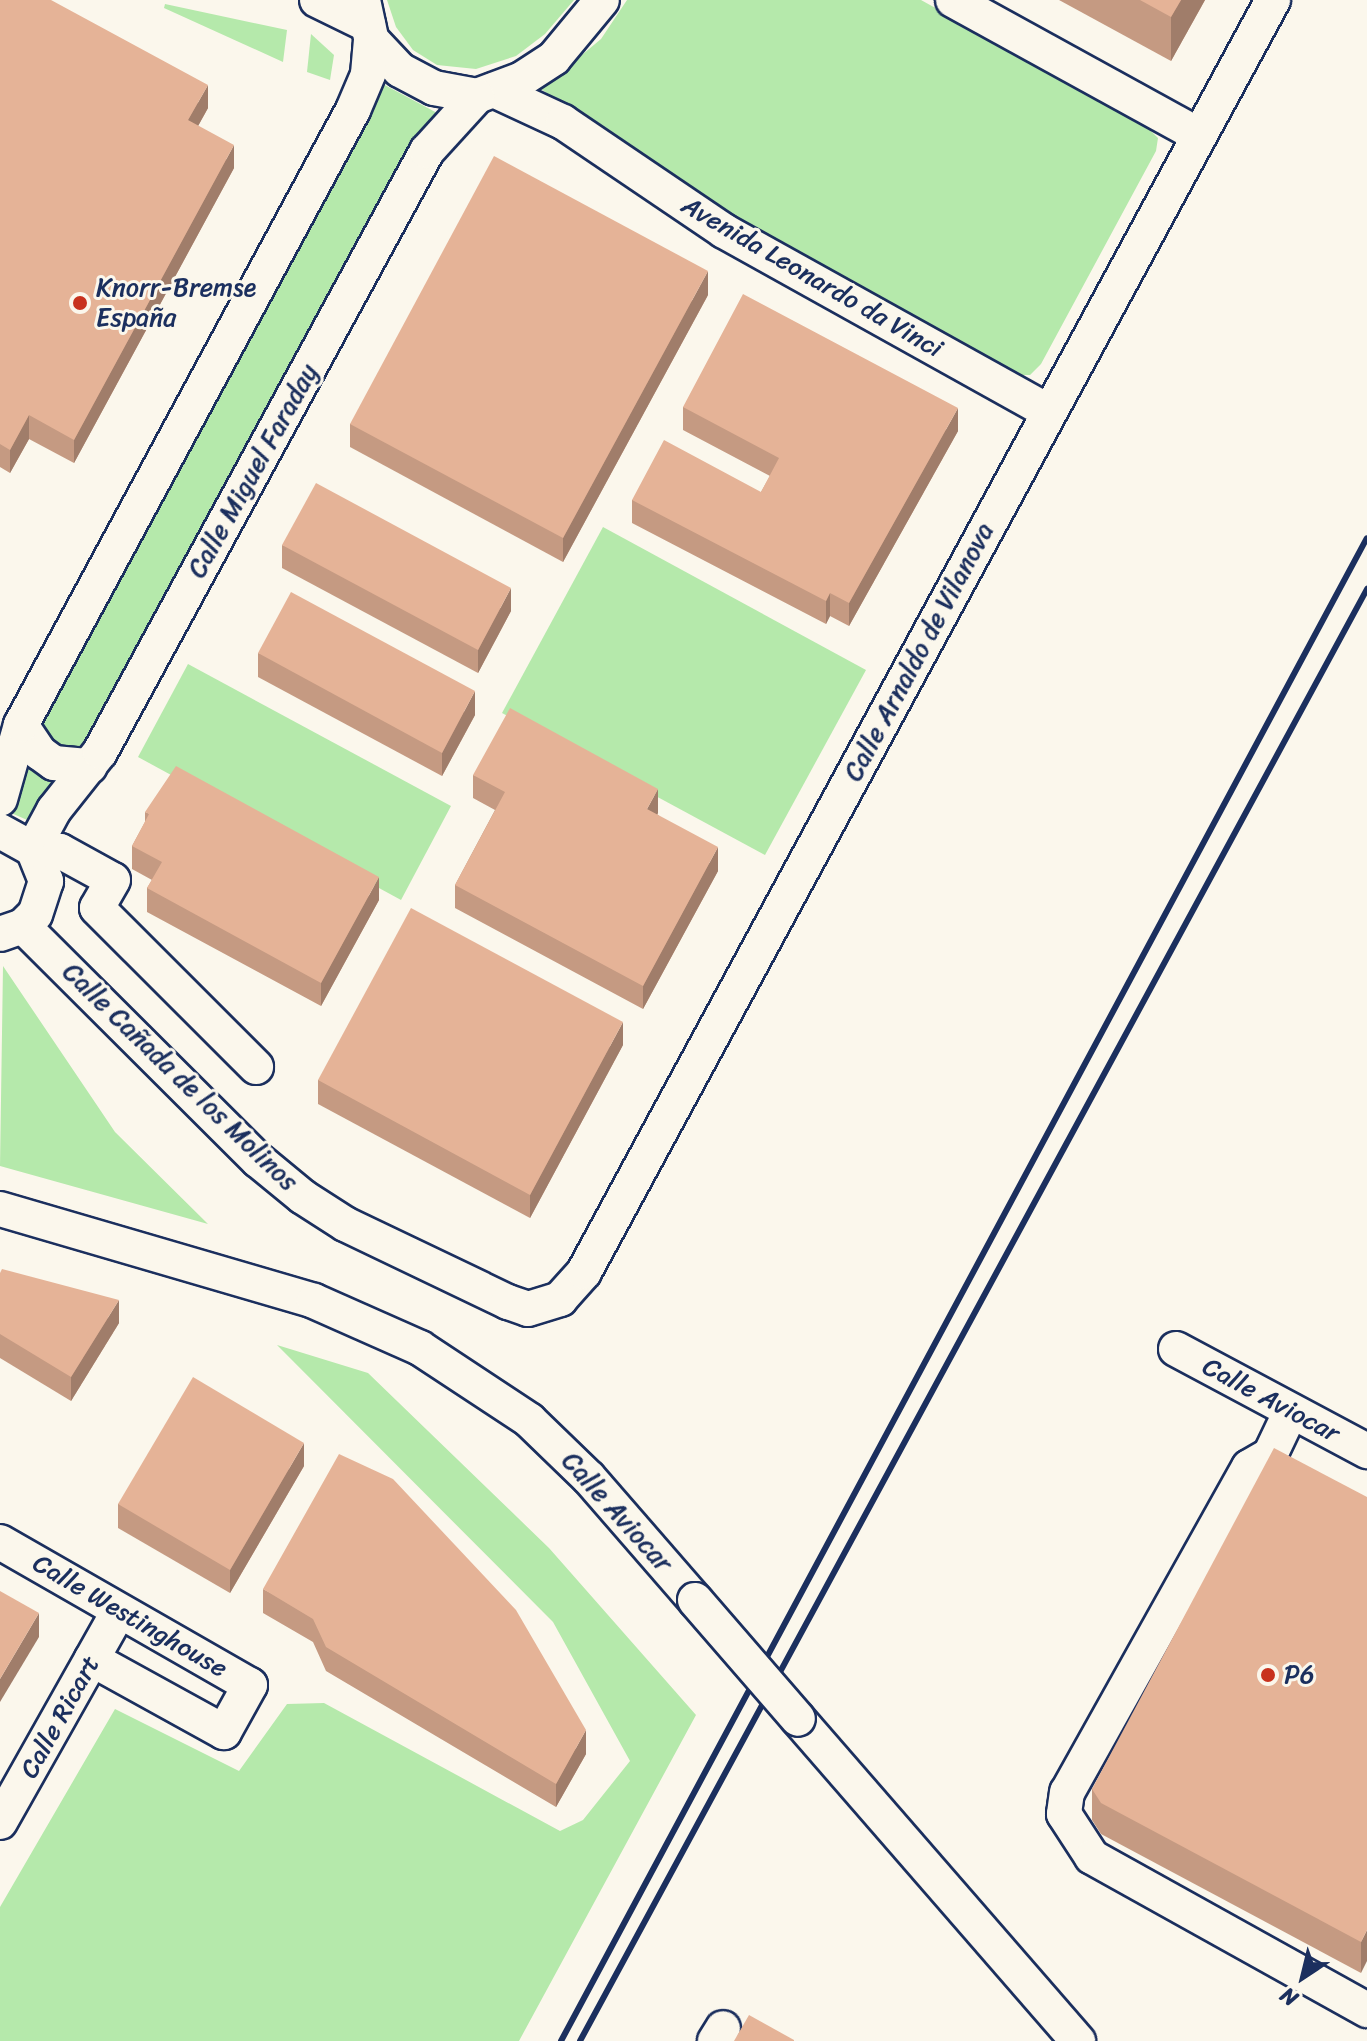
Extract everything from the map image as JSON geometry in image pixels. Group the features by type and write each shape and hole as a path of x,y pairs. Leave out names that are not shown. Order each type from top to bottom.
{"street":[{"path":"0,799 21,725 353,110 368,74 367,21 317,0"},
{"name":"Calle Miguel Faraday","path":"33,849 54,810 90,766 427,151 486,93 554,58 602,0"},
{"path":"953,0 1199,135"},
{"name":"Calle Arnaldo de Vilanova","path":"560,1299 584,1272 1273,0"},
{"name":"Avenida Leonardo da Vinci","path":"367,21 418,82 486,93 563,122 724,231 1049,412"},
{"path":"21,725 40,753 54,763 90,766"},
{"path":"0,831 33,849 60,851 113,880 97,908 256,1067"},
{"path":"12,930 35,914 46,881 33,849"},
{"name":"Calle Cañada de los Molinos","path":"12,930 258,1160 303,1197 345,1224 495,1296 528,1309 560,1299"},
{"name":"Calle Aviocar","path":"0,1209 314,1301 420,1348 529,1420 589,1478 1078,2041"},
{"name":"Calle Aviocar","path":"1176,1349 1367,1451"},
{"path":"1291,1411 1285,1462 1249,1467 1067,1792 1064,1814 1092,1857 1367,2010"},
{"name":"Calle Westinghouse","path":"0,1542 250,1685 224,1732 92,1659"},
{"name":"Calle Ricart","path":"0,1822 119,1611"}],"green space":[{"path":"387,0 574,0 545,34 516,56 476,69 437,65 413,50 396,27"},
{"path":"627,0 921,0 1143,123 1158,138 1156,151 1041,364 1030,375 1013,375 721,212 541,89 601,39"},
{"path":"165,4 287,30 283,62 164,8"},
{"path":"311,34 334,55 330,80 307,72"},
{"path":"381,83 439,114 81,755 64,753 40,731 42,718"},
{"path":"603,527 866,670 765,855 502,713"},
{"path":"188,664 451,806 401,900 138,757"},
{"path":"25,754 70,777 32,822 11,813"},
{"path":"3,966 115,1132 208,1224 0,1166"},
{"path":"277,1345 368,1373 549,1548 696,1715 519,2041 0,2041 0,1907 115,1709 239,1771 287,1704 324,1703 560,1831 583,1820 630,1761 553,1622"}],"building":[{"name":"Knorr-Bremse España","path":"0,0 51,0 208,85 188,120 234,145 74,440 29,415 10,450 0,444"},
{"path":"1140,0 1181,0 1171,17"},
{"path":"494,156 708,271 563,538 350,424"},
{"path":"743,294 958,408 849,603 830,593 826,601 632,500 664,440 761,492 779,458 683,407"},
{"path":"316,483 511,588 478,650 282,545"},
{"path":"291,592 475,691 442,753 258,653"},
{"path":"510,708 658,789 647,809 718,847 643,986 455,885 505,792 473,775"},
{"path":"176,766 379,877 321,983 147,888 162,862 132,846 149,814 145,812"},
{"path":"411,908 623,1022 530,1195 318,1080"},
{"path":"2,1269 119,1300 71,1377 0,1334"},
{"path":"193,1377 304,1443 230,1570 118,1504"},
{"name":"P6","path":"1274,1448 1367,1497 1367,1930 1361,1942 1101,1803 1092,1789"},
{"path":"339,1454 393,1479 516,1610 586,1730 556,1784 326,1647 313,1619 263,1589"},
{"path":"0,1591 39,1613 0,1679"},
{"path":"749,2015 794,2040 794,2041 734,2041"}],"railway":[{"path":"561,2041 1367,538"},
{"path":"580,2041 1367,589"}],"place":[{"name":"Knorr-Bremse España","path":"80,303"},
{"name":"P6","path":"1268,1675"}]}
